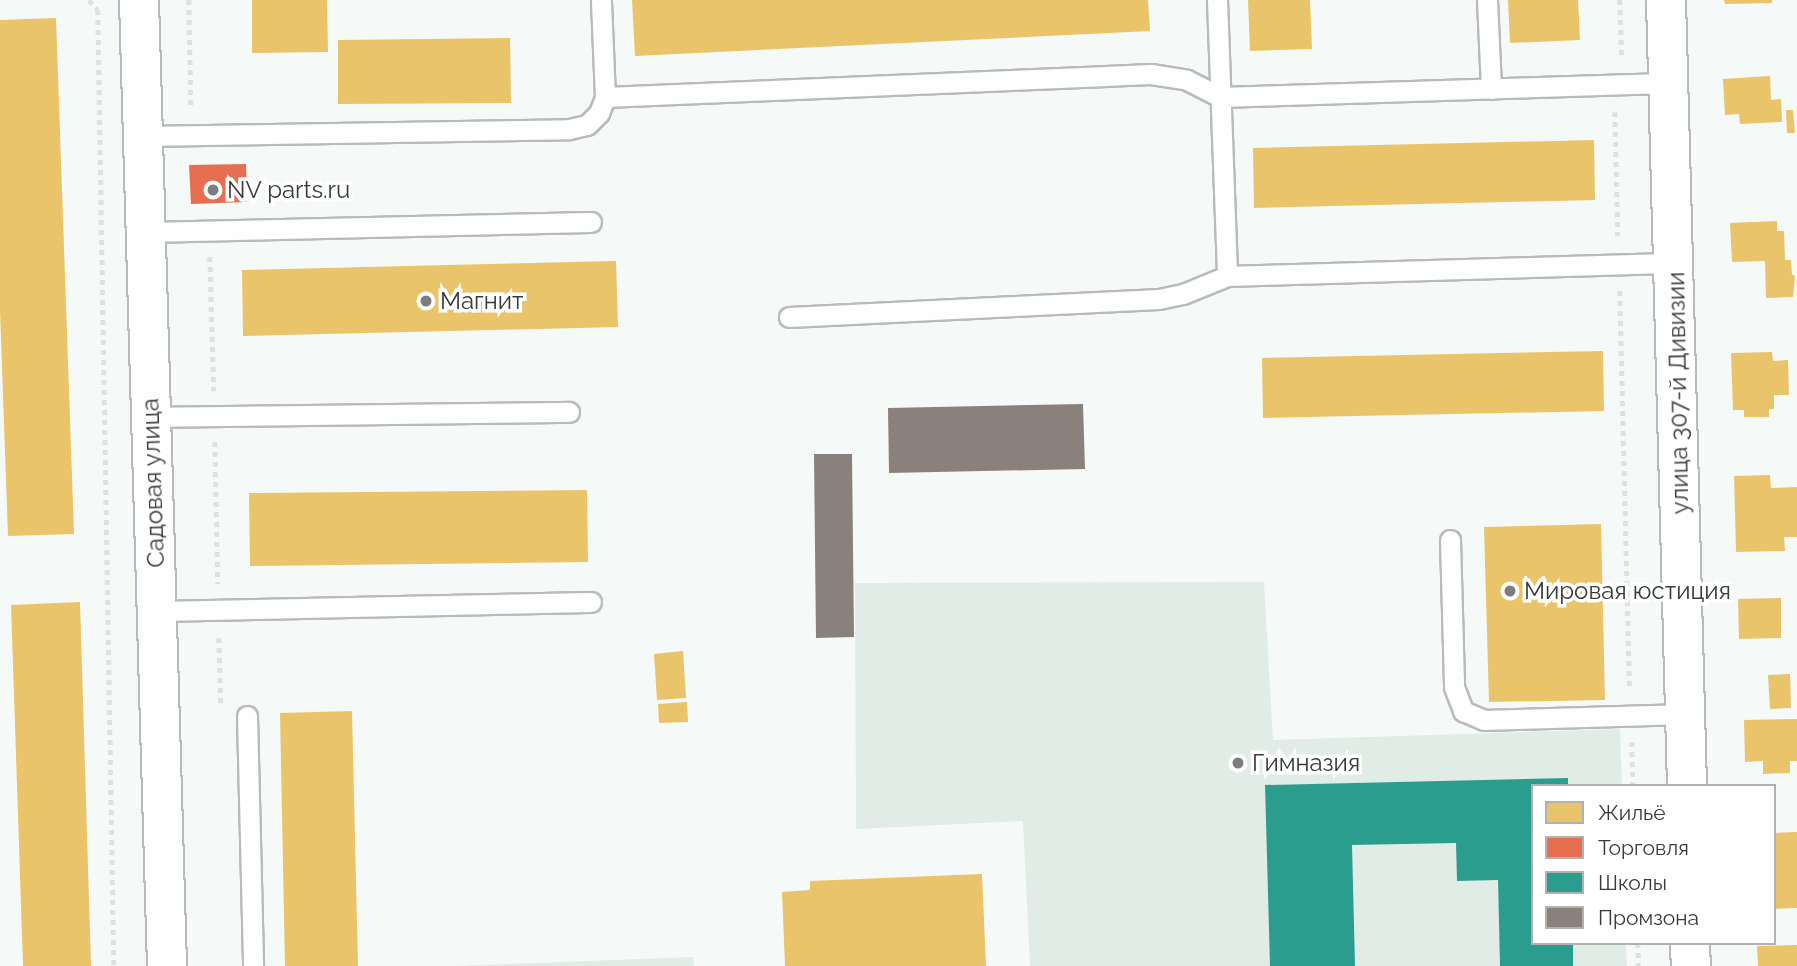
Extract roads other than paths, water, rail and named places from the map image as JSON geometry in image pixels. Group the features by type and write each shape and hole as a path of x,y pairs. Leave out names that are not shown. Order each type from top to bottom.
{"street":[{"name":"Садовая улица","path":"139,0 167,966"},
{"name":"улица 307-й Дивизии","path":"1666,0 1687,784"},
{"path":"1690,945 1691,966"}],"lane":[{"path":"143,136 569,129 587,125 599,113 605,97 601,0"},
{"path":"1217,0 1227,276"},
{"path":"1487,0 1491,89"},
{"path":"605,97 1152,74 1187,80 1220,97 1668,83"},
{"path":"146,232 591,222"},
{"path":"789,317 1158,299 1183,294 1227,276 1675,263"},
{"path":"151,417 569,412"},
{"path":"1450,540 1454,687 1463,711 1484,720 1685,714"},
{"path":"157,611 591,602"},
{"path":"247,716 253,966"}],"place":[{"name":"NV parts.ru","path":"213,190"},
{"name":"Магнит","path":"426,301"},
{"name":"Мировая юстиция","path":"1510,591"},
{"name":"Гимназия","path":"1238,763"}]}
